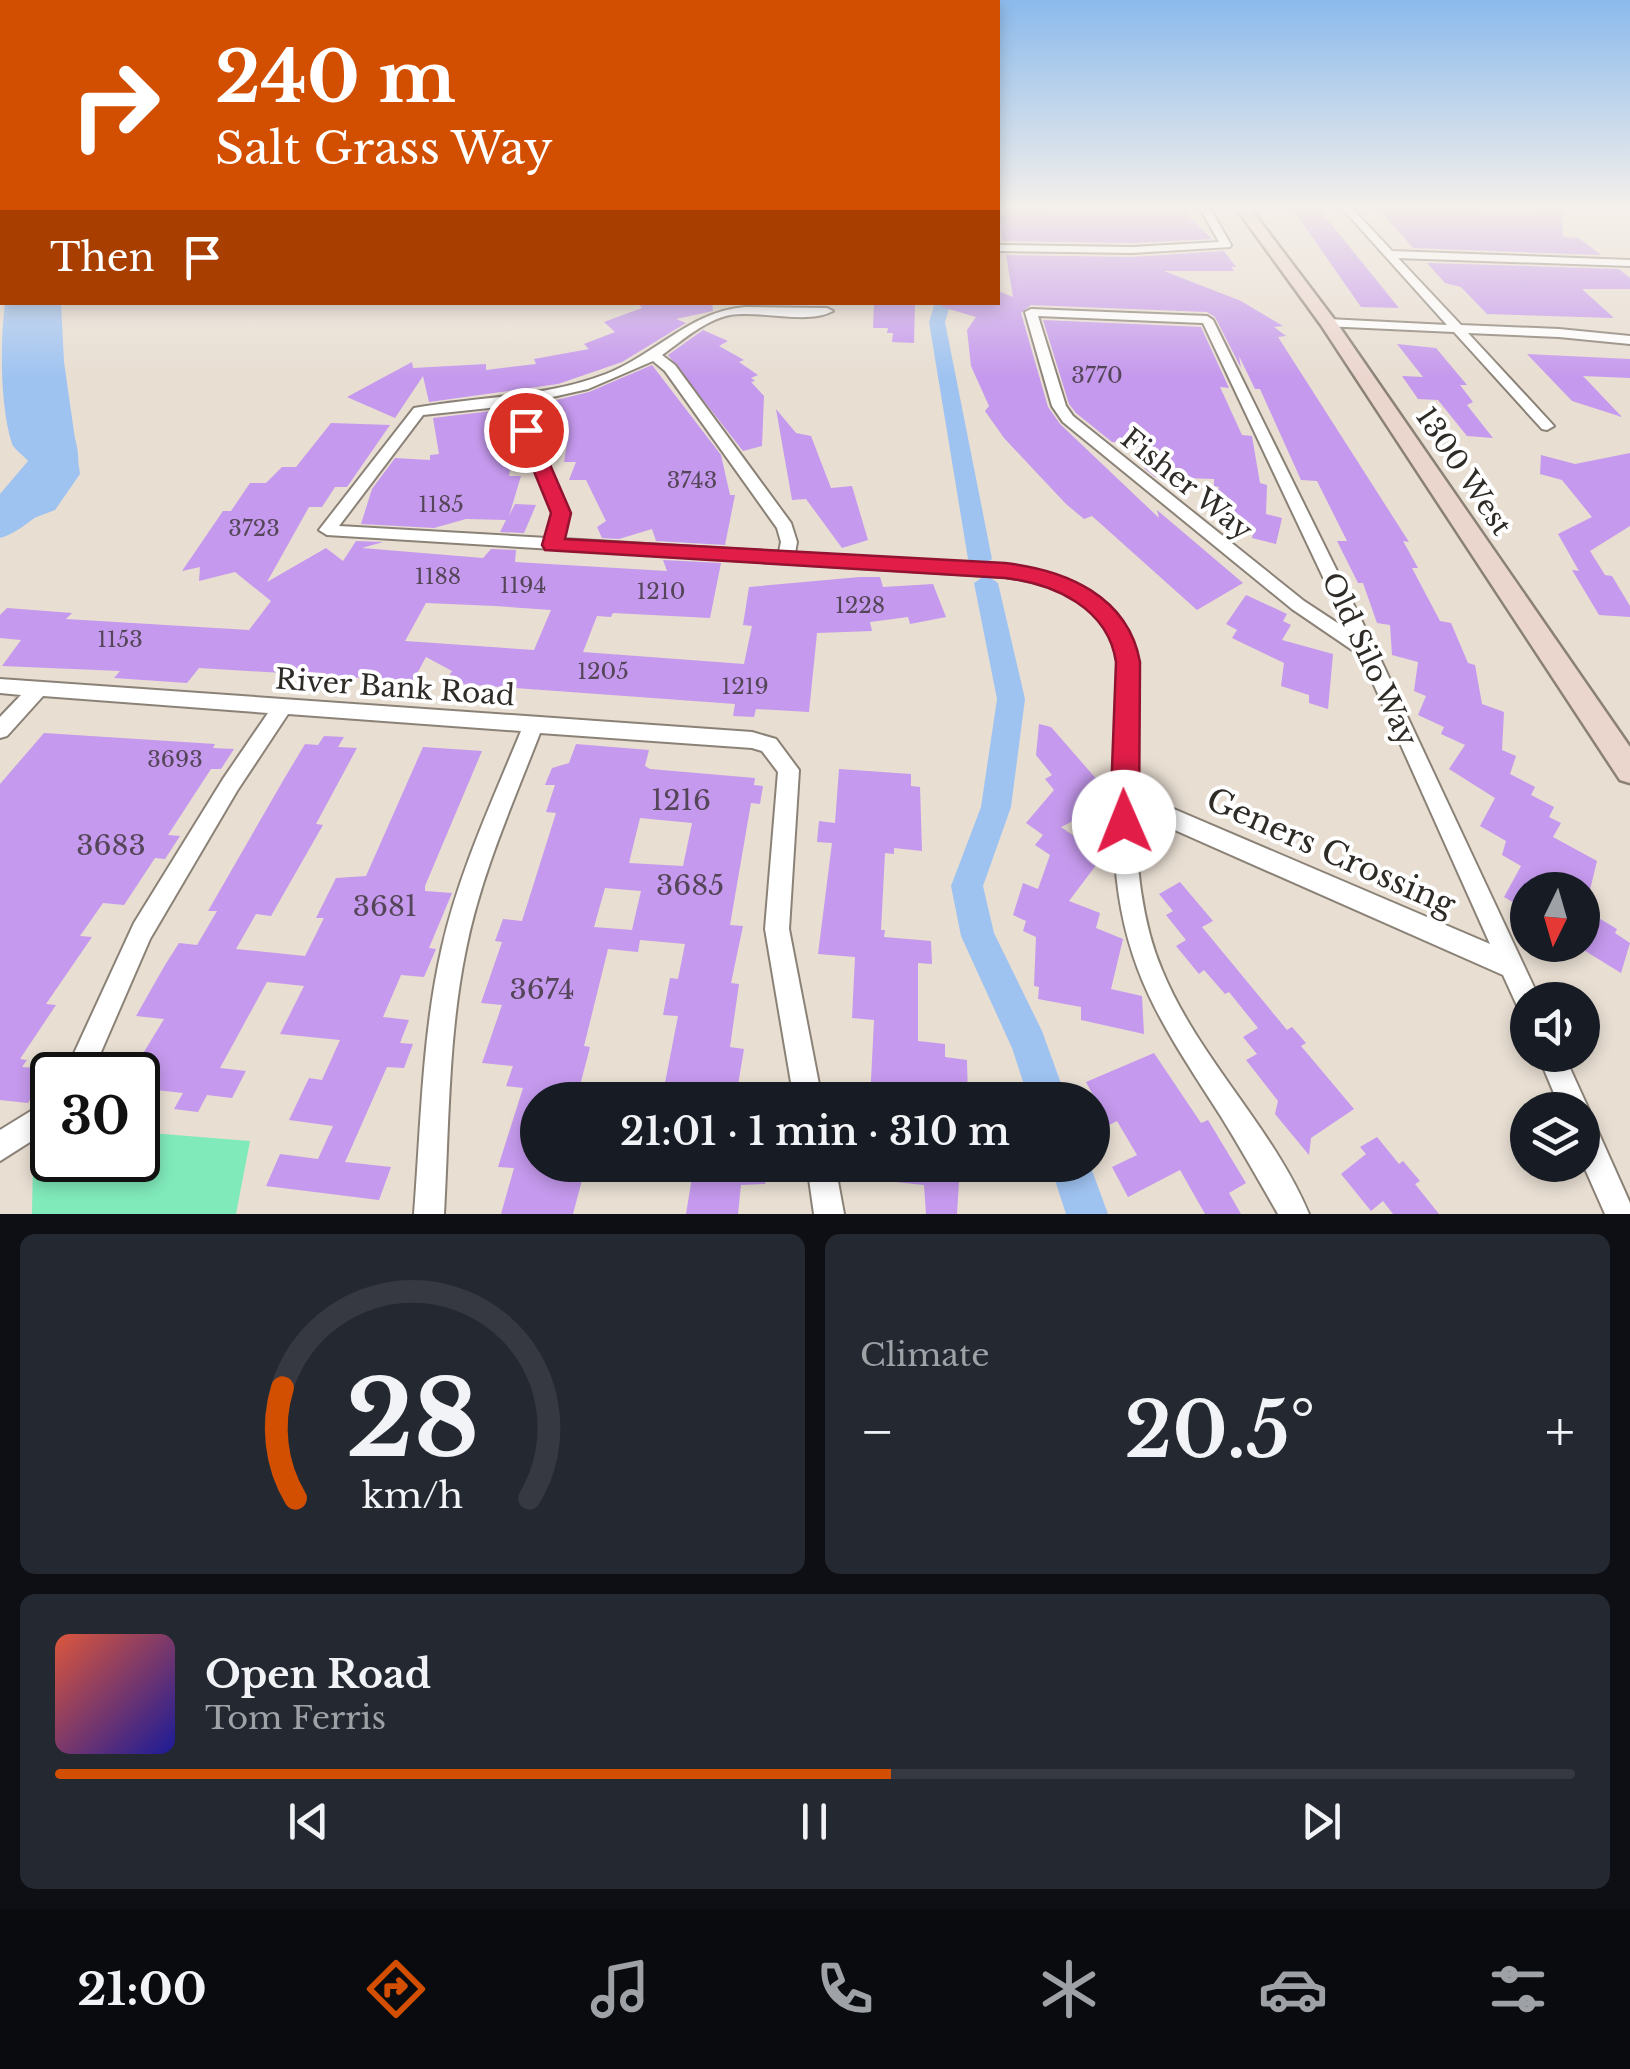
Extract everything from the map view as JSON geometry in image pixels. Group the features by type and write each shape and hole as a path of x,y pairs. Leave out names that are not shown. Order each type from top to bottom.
{"street":[{"name":"1300 West","path":"1285,265 1630,771"},
{"path":"1397,265 1548,426"},
{"path":"827,310 726,313 699,324 654,355 590,384 514,403 419,410 328,530 1005,571 1034,574 1081,592 1116,625 1125,643 1128,662 1123,796 1142,952 1179,1029 1232,1108 1294,1214"},
{"name":"Old Silo Way","path":"1031,312 1207,320 1368,652 1519,982"},
{"name":"Fisher Way","path":"1031,312 1058,406 1068,419 1298,606 1368,652"},
{"path":"1328,324 1630,340"},
{"path":"654,355 670,368 785,528 789,542 786,558"},
{"path":"514,403 561,513 553,545"},
{"name":"River Bank Road","path":"0,686 752,740 769,745 789,770 777,887 777,928 805,1082"},
{"path":"0,730 38,689"},
{"path":"87,1052 142,931 210,816 282,706"},
{"path":"429,1214 444,1018 454,948 494,824 534,724"},
{"name":"Geners Crossing","path":"1123,796 1512,966"},
{"path":"0,1146 30,1128"},
{"path":"1600,1169 1620,1214"},
{"path":"824,1182 829,1214"}],"green space":[{"path":"160,1134 250,1141 236,1214 32,1214 33,1182 160,1182"}],"water":[{"path":"5,305 54,305 45,348 49,372 78,455 76,474 64,494 21,528 0,538 0,494 28,461 12,444 5,412"}],"building":[{"path":"1008,265 1234,265 1231,267 1234,271 1164,271 1241,301 1283,326 1274,327 1286,336 1278,337 1409,542 1403,541 1418,568 1412,568 1440,621 1451,623 1468,663 1475,665 1482,704 1504,712 1502,750 1516,756 1510,774 1535,787 1531,795 1554,807 1549,817 1561,823 1553,837 1597,861 1594,872 1518,872 1521,866 1502,855 1506,841 1480,826 1495,798 1449,769 1465,745 1441,734 1444,727 1418,715 1426,696 1414,691 1418,662 1392,655 1390,625 1377,623 1363,583 1358,583 1337,541 1347,541 1317,481 1301,480 1260,389 1255,389 1239,356 1241,368 1215,317 1207,312 1031,305 1021,313 1048,407 1060,424 1159,518 1157,510 1243,583 1197,610 1092,516 1084,519 1066,504 1004,438 985,411 989,406 971,366 967,330 976,317 942,307 1000,305 1000,292 1013,297"},
{"path":"1331,265 1364,265 1399,308 1361,307"},
{"path":"1428,265 1619,269 1630,278 1630,289 1582,289 1614,318 1487,314 1461,287 1445,283"},
{"path":"640,305 712,305 713,311 676,319 686,323 622,362 558,384 429,402 423,376 395,418 347,397 412,362 413,368 486,364 486,370 536,364 534,359 589,349 584,344 615,332 604,322 642,308"},
{"path":"874,305 915,305 914,343 892,342 893,333 887,333 888,328 873,328"},
{"path":"1043,320 1201,327 1229,388 1220,387 1242,435 1252,436 1260,483 1267,485 1266,514 1282,518 1276,544 1252,538 1254,528 1210,516 1219,487 1214,486 1214,479 1155,477 1144,468 1137,443 1112,442 1076,413 1069,404"},
{"path":"703,330 728,341 719,346 744,360 739,362 758,375 751,382 764,396 762,446 743,451 668,355"},
{"path":"1397,344 1436,348 1467,385 1460,385 1473,402 1467,405 1493,438 1467,436 1438,400 1418,399 1402,376 1423,377"},
{"path":"1527,354 1630,359 1630,378 1583,376 1622,417 1572,401"},
{"path":"652,365 721,455 730,495 735,495 725,545 656,541 652,529 619,539 602,538 597,527 606,521 586,480 569,480 576,462 564,462 569,432 554,434 554,420 538,423 536,405 589,392"},
{"path":"776,409 796,433 811,436 831,488 852,486 868,540 842,548 806,499 792,500"},
{"path":"492,411 508,450 514,449 509,476 521,476 509,516 515,504 536,505 524,533 500,532 506,520 466,519 434,528 361,524 372,489 395,458 430,460 430,455 439,454 433,418"},
{"path":"331,423 390,425 347,487 335,487 322,507 309,507 267,582 326,548 343,561 356,541 383,542 362,548 483,558 491,549 516,550 515,562 667,571 663,560 721,563 710,618 613,613 611,617 597,616 583,652 744,664 752,626 743,625 749,587 860,577 880,577 883,587 933,584 946,617 910,624 908,617 870,622 872,631 817,633 809,712 756,709 754,717 733,716 735,704 445,683 452,671 426,657 413,681 199,668 187,683 114,678 120,671 2,666 21,640 0,638 0,615 7,608 72,613 66,619 249,630 271,601 235,572 199,581 200,567 182,571 223,511 231,511 250,483 266,483 282,467 296,467","holes":["426,603 551,610 534,650 405,641"]},
{"path":"1630,453 1630,526 1590,551 1605,575 1612,576 1630,606 1630,617 1599,615 1572,570 1579,571 1558,534 1592,517 1562,480 1540,474 1541,455 1575,464"},
{"path":"1246,595 1287,614 1283,621 1291,625 1282,640 1333,654 1328,709 1309,703 1309,695 1281,686 1284,663 1232,638 1237,630 1226,624"},
{"path":"1039,724 1051,727 1099,782 1094,784 1105,797 1094,802 1099,808 1061,827 1103,856 1069,901 1100,913 1096,928 1123,939 1111,989 1142,996 1144,1034 1081,1020 1081,1007 1038,999 1039,987 1034,986 1036,937 1023,931 1026,921 1013,915 1023,883 1038,889 1050,855 1035,845 1043,835 1026,823 1054,790 1045,779 1052,775 1036,755"},
{"path":"44,733 215,744 213,748 234,749 221,769 211,769 168,835 180,836 165,859 155,858 124,905 103,903 80,936 92,937 46,1004 56,1005 20,1059 27,1060 22,1067 30,1068 28,1103 0,1100 0,784"},
{"path":"324,736 344,737 338,747 357,748 316,824 323,825 271,916 256,914 236,949 305,956 324,918 316,918 336,878 366,876 423,747 482,751 425,886 425,891 452,893 429,948 436,949 424,977 401,975 383,1017 409,1020 400,1043 413,1044 404,1068 387,1067 345,1162 391,1167 379,1200 266,1186 280,1154 318,1159 333,1126 289,1120 309,1078 322,1080 340,1040 280,1034 304,986 267,982 220,1068 246,1071 232,1098 207,1095 198,1112 174,1109 183,1093 160,1090 160,1052 144,1052 164,1019 136,1016 179,943 197,945 217,911 208,911 305,744 318,745"},
{"path":"576,744 649,750 645,766 650,769 755,778 754,785 763,786 760,804 751,803 730,925 743,926 731,983 739,984 730,1047 744,1049 738,1082 665,1082 678,1016 663,1015 670,978 678,979 685,944 640,940 638,952 608,949 584,1046 590,1047 581,1082 520,1082 520,1088 506,1086 513,1066 482,1063 502,1005 481,1003 502,942 495,941 503,919 522,921 556,813 546,812 555,785 545,785 552,768 569,763","holes":["640,818 692,823 683,866 629,863","605,888 641,891 632,930 594,927"]},
{"path":"839,769 911,774 911,786 920,787 922,851 894,848 894,854 885,853 881,930 885,930 884,937 931,941 932,964 918,963 918,1041 945,1044 945,1057 967,1060 968,1082 871,1082 874,1020 852,1018 855,957 818,954 832,843 817,842 819,821 835,823"},
{"path":"1180,882 1213,921 1202,927 1287,1030 1292,1027 1306,1043 1301,1046 1354,1109 1311,1138 1309,1155 1275,1114 1278,1101 1246,1060 1257,1054 1243,1037 1258,1028 1229,992 1225,994 1204,970 1199,974 1176,946 1186,940 1166,915 1173,911 1159,894"},
{"path":"1600,919 1630,943 1621,973 1600,960"},
{"path":"1154,1053 1201,1123 1208,1120 1246,1183 1229,1193 1241,1214 1205,1214 1180,1170 1128,1197 1112,1167 1137,1155 1117,1121 1110,1124 1110,1082 1086,1082"},
{"path":"520,1097 520,1182 581,1182 573,1214 501,1214 514,1168 498,1167"},
{"path":"1377,1137 1399,1164 1403,1161 1420,1181 1415,1184 1439,1214 1393,1214 1383,1201 1371,1211 1341,1174 1366,1154 1360,1147"},
{"path":"691,1182 765,1182 741,1185 738,1214 686,1214"},
{"path":"895,1182 959,1182 957,1214 926,1214 924,1185"}],"waterway":[{"path":"0,519 42,502 62,474 49,362 47,305"},
{"path":"942,305 937,322 980,559"},
{"path":"986,583 1011,699 996,807 967,886 978,936 1029,1044 1042,1082"},
{"path":"1076,1182 1087,1214"}],"route":[{"path":"526,430 561,513 553,545 1005,571 1034,574 1081,592 1116,625 1125,643 1128,662 1124,822"}]}
